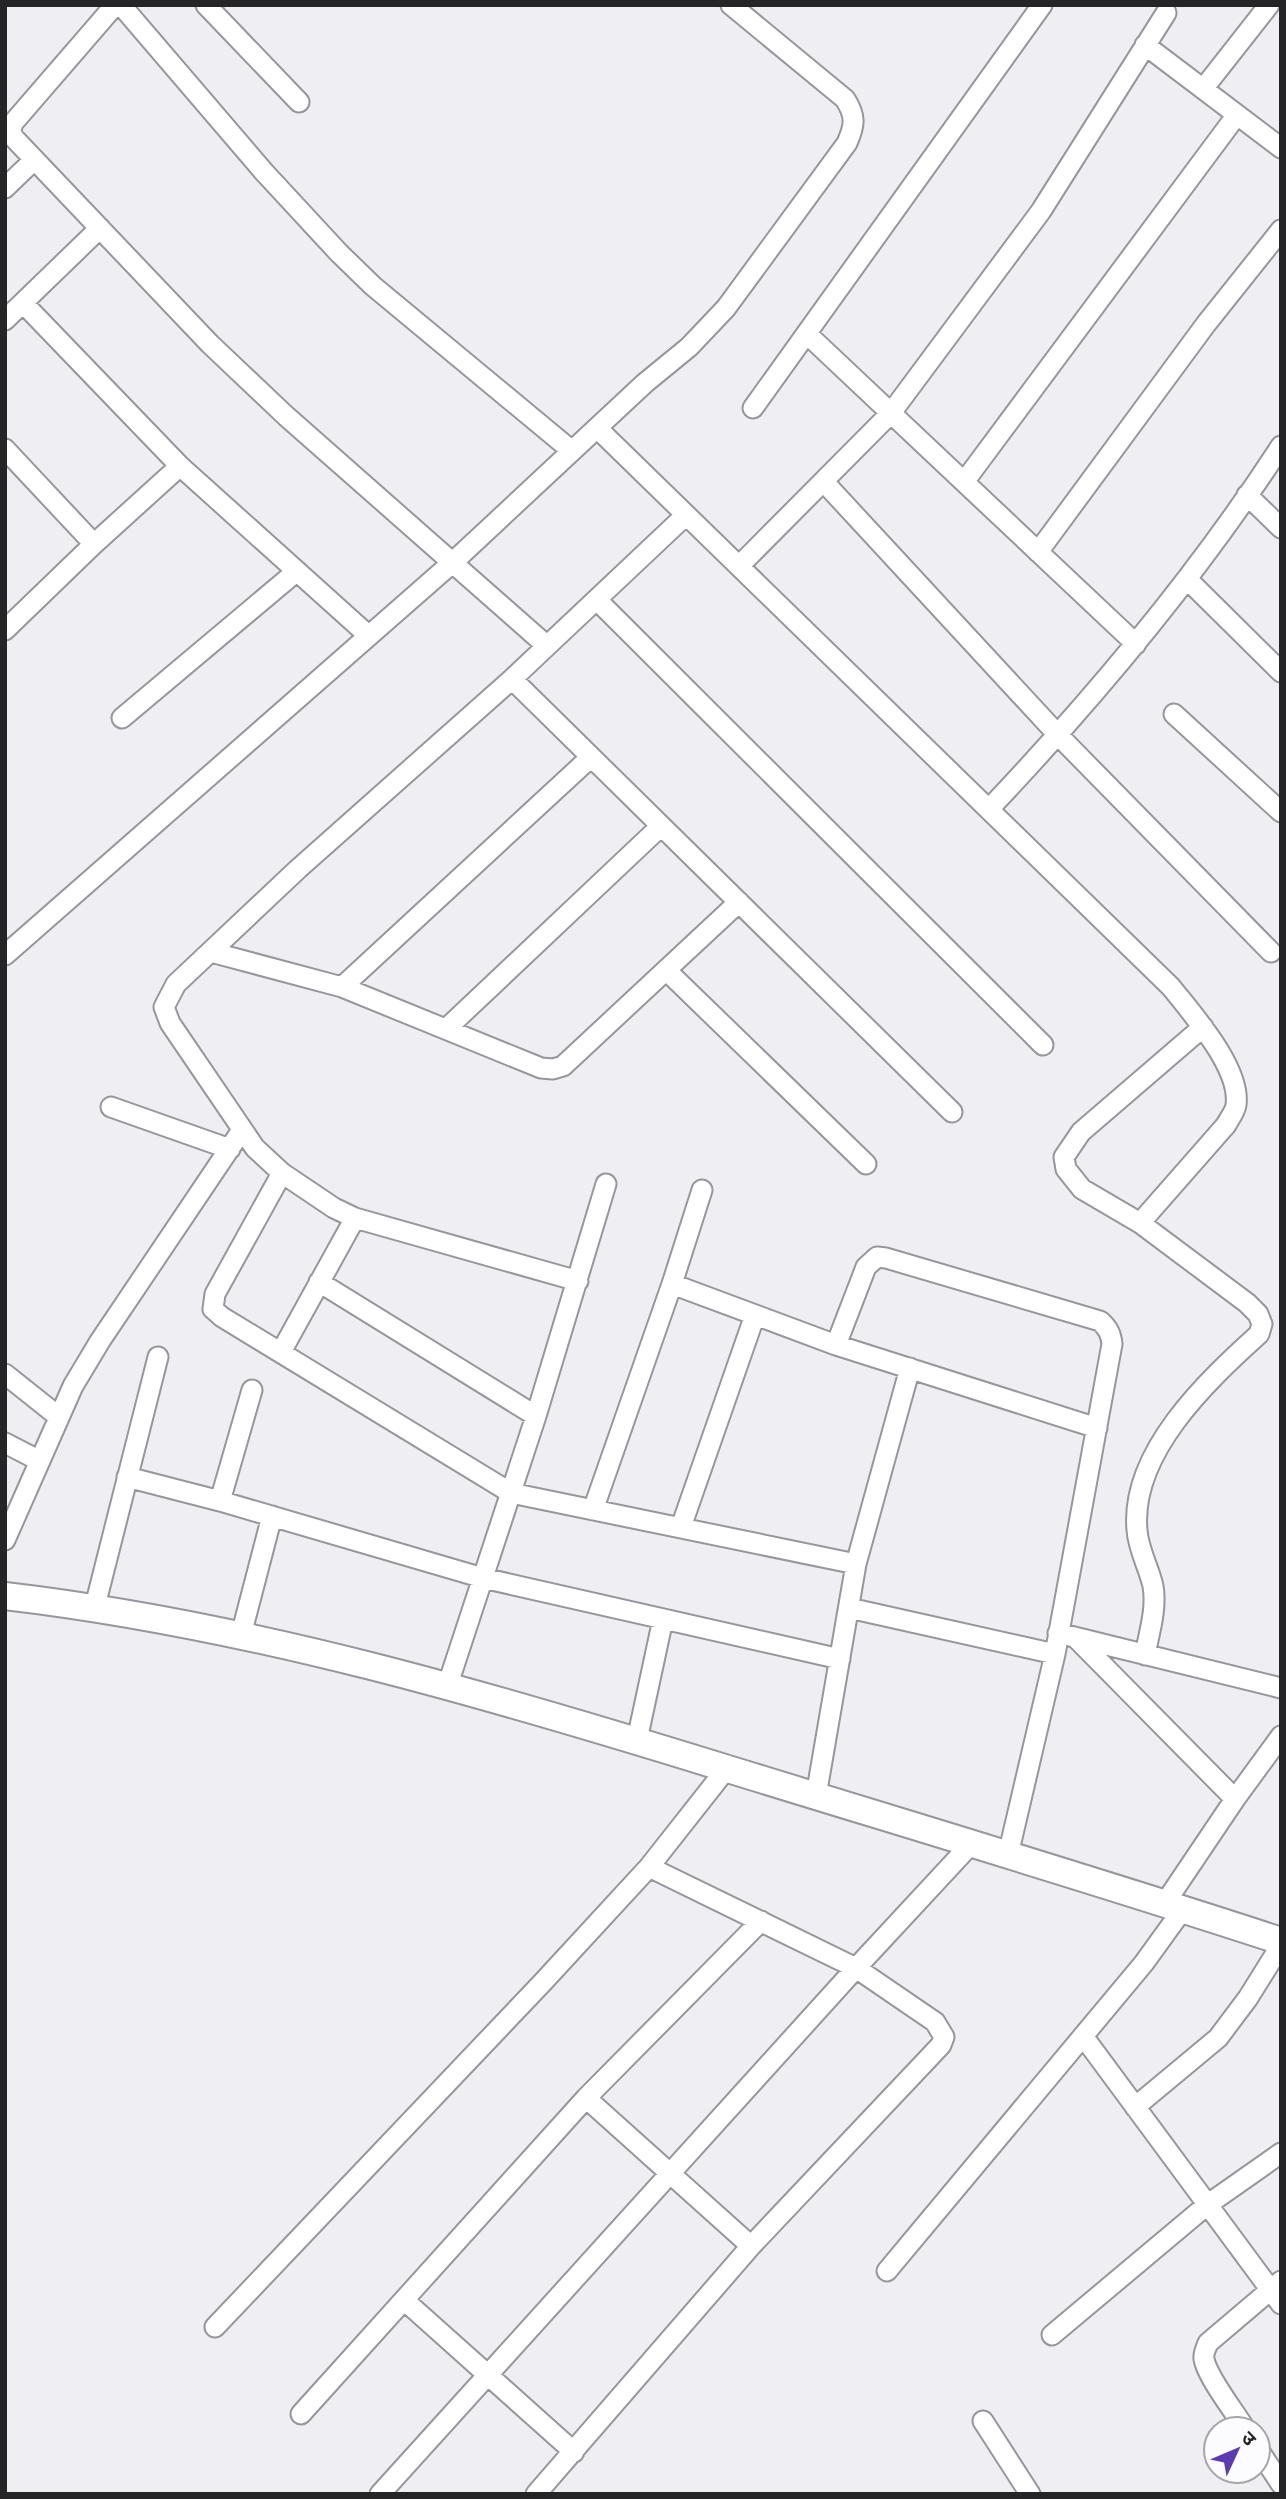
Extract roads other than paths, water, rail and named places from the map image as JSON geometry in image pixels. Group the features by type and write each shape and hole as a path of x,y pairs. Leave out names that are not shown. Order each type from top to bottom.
{"main road":[{"path":"5,1596 94,1606 241,1635 566,1718 1174,1906 1281,1943"}],"street":[{"path":"115,5 76,53 12,113 13,136 209,344 286,416 547,646"},
{"path":"121,5 264,172 339,253 373,286 572,451"},
{"path":"206,5 299,102"},
{"path":"5,955 452,563 645,383 689,347 726,308 847,143 855,124 852,108 845,99 731,5"},
{"path":"753,408 1042,5"},
{"path":"1203,89 1272,9"},
{"path":"739,566 891,413 1041,211 1166,13"},
{"path":"1145,45 1281,148"},
{"path":"964,482 1236,116"},
{"path":"5,188 34,160"},
{"path":"5,320 100,228"},
{"path":"1038,552 1206,324 1281,230"},
{"path":"23,303 180,466 369,636"},
{"path":"807,334 1136,644"},
{"path":"597,428 1171,987 1203,1027 1227,1068 1236,1091 1236,1109 1226,1125 1140,1223"},
{"path":"989,809 1058,736 1136,644 1187,579 1281,446"},
{"path":"5,449 94,544"},
{"path":"5,630 180,466"},
{"path":"824,482 1058,736 1271,952"},
{"path":"1247,495 1281,528"},
{"path":"578,1281 355,1219 334,1208 282,1173 255,1148 170,1023 164,1007 176,984 298,869 512,679 687,514"},
{"path":"122,718 297,571"},
{"path":"1187,579 1281,672"},
{"path":"597,600 1043,1045"},
{"path":"512,679 952,1112"},
{"path":"1174,714 1278,805"},
{"path":"342,987 591,757"},
{"path":"446,1029 662,826"},
{"path":"211,952 342,987 541,1068 553,1069 563,1066 739,902"},
{"path":"666,970 866,1164"},
{"path":"1144,1655 1154,1607 1153,1588 1137,1533 1136,1503 1145,1476 1158,1449 1195,1395 1259,1334 1262,1324 1258,1314 1247,1303 1140,1223 1082,1189 1066,1169 1064,1157 1081,1132 1203,1027"},
{"path":"111,1107 230,1149"},
{"path":"5,1540 73,1386 100,1341 242,1130"},
{"path":"282,1173 213,1302 214,1309 222,1317 511,1493 856,1563"},
{"path":"447,1687 537,1416 606,1184"},
{"path":"593,1510 702,1190"},
{"path":"281,1352 355,1219"},
{"path":"836,1345 866,1267 877,1257 1100,1321 1107,1327 1112,1344 1067,1635 1055,1654 1008,1855"},
{"path":"319,1282 537,1416"},
{"path":"672,1283 836,1345 1097,1428"},
{"path":"681,1527 755,1315"},
{"path":"94,1606 158,1357"},
{"path":"816,1796 856,1563 910,1368"},
{"path":"5,1374 59,1417"},
{"path":"220,1501 251,1390"},
{"path":"5,1443 40,1461"},
{"path":"127,1477 220,1501 483,1578 840,1658"},
{"path":"241,1635 272,1516"},
{"path":"849,1608 1055,1654"},
{"path":"637,1740 663,1619"},
{"path":"1067,1635 1281,1688"},
{"path":"1067,1635 1235,1799"},
{"path":"887,2270 1144,1963 1235,1799 1281,1737"},
{"path":"215,2327 649,1867 727,1768"},
{"path":"380,2494 972,1843"},
{"path":"536,2494 751,2246 941,2045 944,2037 935,2022 856,1968 649,1867"},
{"path":"301,2414 586,2098 761,1921"},
{"path":"1135,2107 1218,2038 1248,1998 1281,1943"},
{"path":"1083,2036 1208,2205 1277,2292 1208,2343 1204,2350 1203,2358 1210,2373 1236,2415"},
{"path":"586,2098 751,2246"},
{"path":"1052,2334 1208,2205 1281,2153"},
{"path":"404,2300 574,2452"},
{"path":"983,2421 1030,2494"}]}
